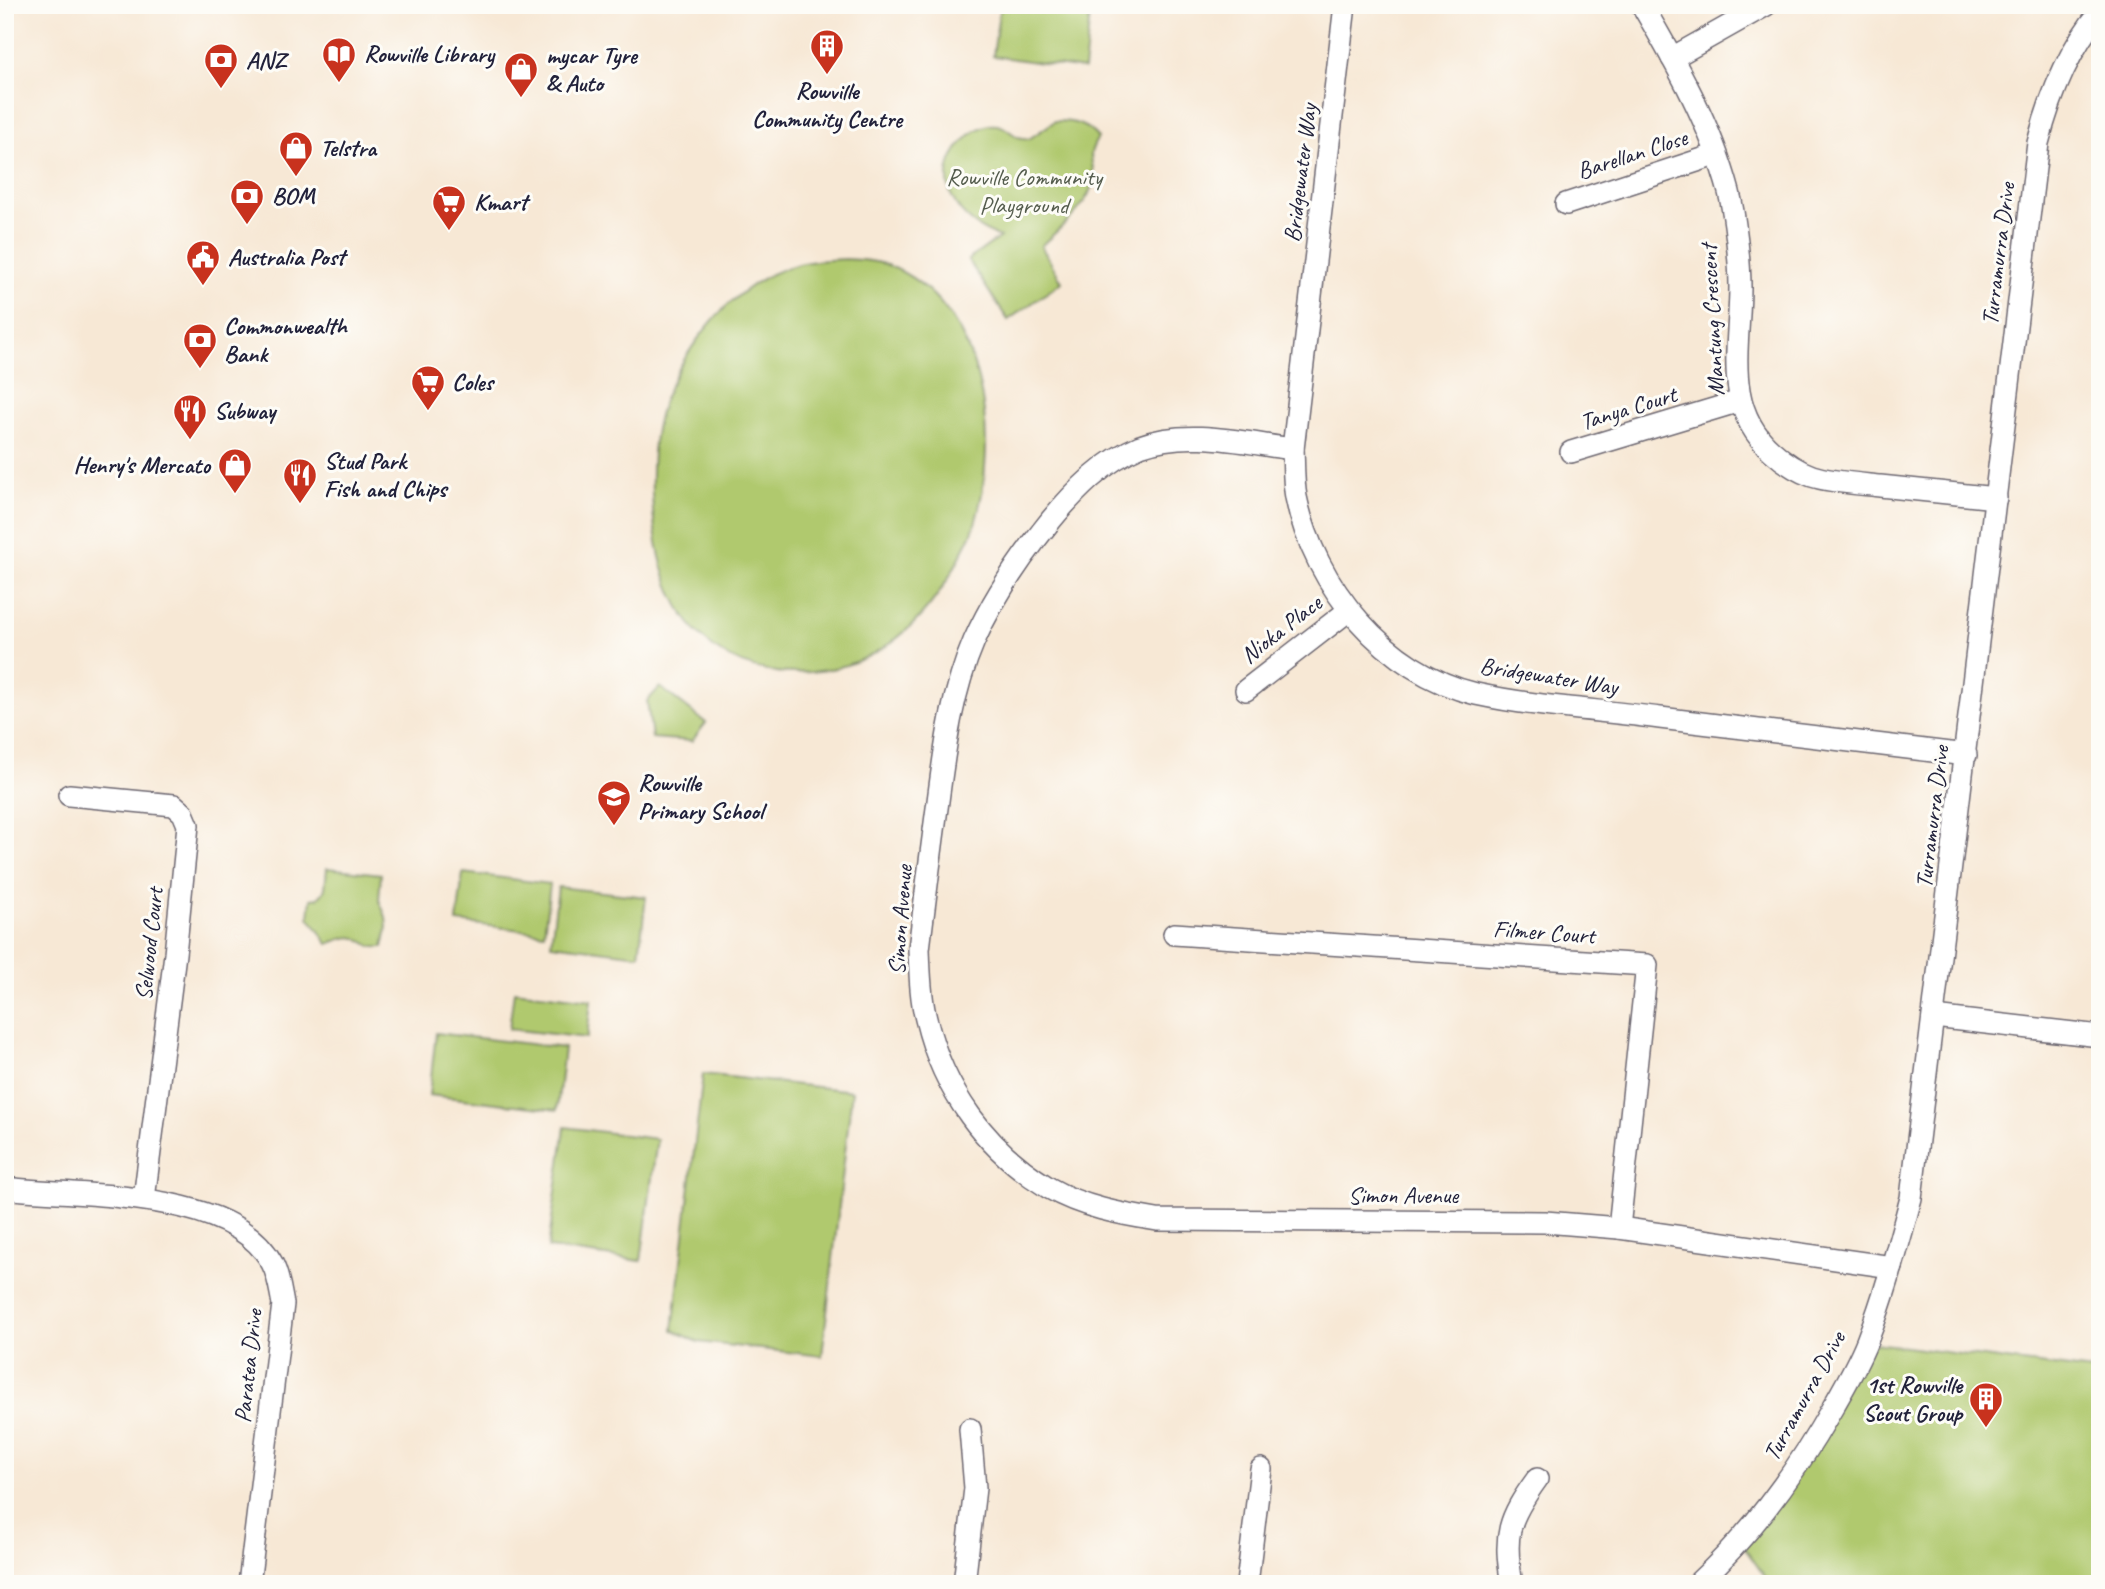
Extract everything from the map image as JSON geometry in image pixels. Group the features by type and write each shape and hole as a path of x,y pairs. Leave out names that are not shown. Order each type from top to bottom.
{"street":[{"name":"Bridgewater Way","path":"1345,5 1293,449 1296,495 1304,527 1331,586 1348,611 1379,641 1412,666 1438,680 1475,693 1552,706 1966,754"},
{"name":"Mantung Crescent","path":"1642,5 1705,123 1729,193 1740,285 1737,365 1740,401 1748,421 1763,443 1782,460 1812,476 1996,498"},
{"path":"1672,58 1766,5"},
{"name":"Turramurra Drive","path":"1697,1584 1740,1541 1773,1502 1818,1435 1852,1374 1867,1342 1911,1198 2038,143 2048,106 2063,71 2077,43 2100,12"},
{"name":"Barellan Close","path":"1566,204 1715,155"},
{"name":"Tanya Court","path":"1571,452 1740,401"},
{"name":"Simon Avenue","path":"1293,449 1198,438 1171,439 1141,446 1110,462 1077,491 1033,542 1016,565 975,640 962,674 947,729 919,949 925,1018 951,1089 991,1143 1020,1168 1051,1188 1077,1200 1130,1216 1157,1220 1545,1222 1619,1228 1892,1267"},
{"name":"Nioka Place","path":"1246,690 1348,611"},
{"name":"Selwood Court","path":"69,795 174,805 183,813 188,825 175,954 144,1199"},
{"name":"Filmer Court","path":"1174,934 1647,965 1619,1228"},
{"path":"1934,1017 2100,1036"},
{"name":"Paratea Drive","path":"9,1189 144,1199 191,1210 235,1226 253,1239 272,1262 283,1304 249,1584"},
{"path":"964,1584 975,1488 970,1429"},
{"path":"1247,1584 1261,1469"},
{"path":"1513,1584 1507,1555 1511,1522 1537,1479"}],"green space":[{"path":"1000,5 1091,5 1084,69 993,56"},
{"name":"Rowville Community Playground","path":"1055,121 1079,124 1098,138 1091,156 1093,181 1079,209 1041,246 1062,282 1008,320 968,260 1000,237 985,231 961,211 953,199 948,171 953,156 963,142 982,128 998,125 1018,137 1029,139"},
{"path":"846,259 882,263 920,284 946,310 965,342 978,379 985,418 986,457 982,495 972,533 948,579 934,600 901,635 861,660 837,668 812,672 775,672 739,662 714,648 694,629 678,606 667,581 654,524 652,467 656,426 669,388 691,348 705,329 738,296 777,271 816,261"},
{"path":"660,687 706,723 692,741 652,738 647,701"},
{"path":"327,868 381,874 379,900 386,917 387,929 383,947 371,946 353,937 328,944 309,917 311,899 318,898 325,888"},
{"path":"463,873 550,884 544,933 457,922"},
{"path":"558,887 646,897 639,955 551,944"},
{"path":"514,991 591,1000 587,1038 509,1029"},
{"path":"436,1033 564,1048 557,1110 429,1095"},
{"path":"703,1074 852,1091 822,1356 698,1342 673,1330"},
{"path":"565,1127 657,1139 641,1261 548,1248"},
{"path":"1867,1342 2100,1372 2100,1584 1770,1584 1740,1541"}],"place":[{"name":"Rowville Community Centre","path":"827,76"},
{"name":"Rowville Library","path":"339,84"},
{"name":"ANZ","path":"221,90"},
{"name":"mycar Tyre & Auto","path":"521,99"},
{"name":"Telstra","path":"296,178"},
{"name":"BOM","path":"247,226"},
{"name":"Kmart","path":"449,232"},
{"name":"Australia Post","path":"203,287"},
{"name":"Commonwealth Bank","path":"200,370"},
{"name":"Coles","path":"428,412"},
{"name":"Subway","path":"190,441"},
{"name":"Henry's Mercato","path":"235,495"},
{"name":"Stud Park Fish and Chips","path":"300,505"},
{"name":"Rowville Primary School","path":"614,827"},
{"name":"1st Rowville Scout Group","path":"1986,1429"}]}
